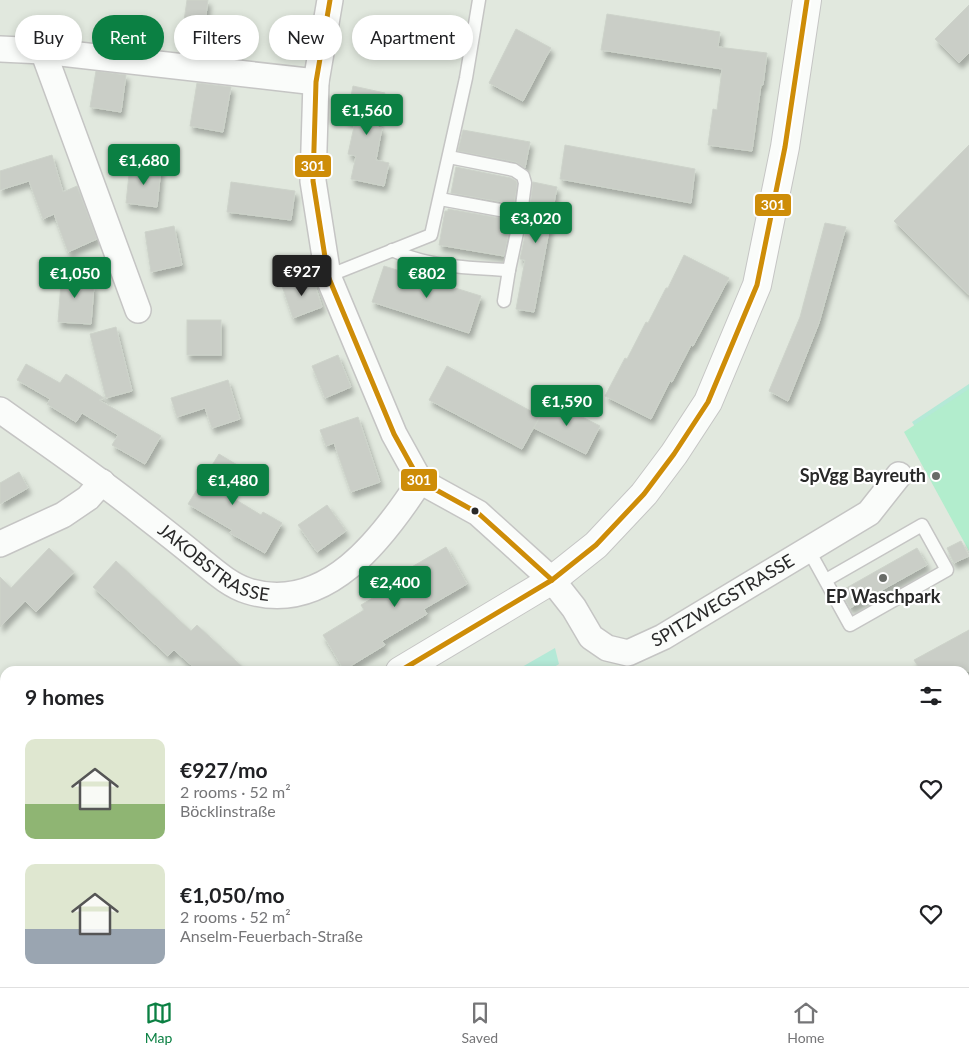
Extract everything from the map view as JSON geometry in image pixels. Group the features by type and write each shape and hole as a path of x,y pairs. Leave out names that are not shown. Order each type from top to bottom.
{"street":[{"path":"330,0 316,82 313,181 328,276 394,434 420,481 478,513 552,580"},
{"path":"408,666 552,580 596,545 644,494 674,454 708,402 757,285 785,147 807,0"},
{"path":"0,49 15,50"},
{"path":"82,55 316,82"},
{"path":"46,60 138,310"},
{"name":"JAKOBSTRASSE","path":"0,410 102,482 224,578 248,591 276,595 298,593 320,586 345,571 368,550 396,518 420,481"},
{"name":"SPITZWEGSTRASSE","path":"552,580 574,608 591,637 607,648 628,653 663,637 869,514 899,475"},
{"path":"0,544 63,515 88,498 102,482"}],"lane":[{"path":"328,276 431,235 449,157 480,0"},
{"path":"449,157 514,170 523,176 525,183 521,214 504,301"},
{"path":"440,198 521,214"},
{"path":"392,250 426,262 475,269 509,270"},
{"path":"808,549 850,625 947,570 922,525 826,580"}],"green space":[{"path":"969,384 969,403 921,436 912,422"},
{"name":"SpVgg Bayreuth","path":"969,389 969,551 904,432"},
{"path":"555,648 559,664 556,666 524,666"}],"building":[{"path":"187,0 208,0 206,15 185,15"},
{"path":"969,5 969,53 959,63 935,39"},
{"path":"607,14 720,32 718,47 767,53 752,151 708,145 713,109 717,110 722,69 601,50"},
{"path":"516,29 551,48 523,101 489,83"},
{"path":"96,71 126,75 121,112 90,107"},
{"path":"197,83 231,87 223,132 190,126"},
{"path":"353,86 385,93 377,127 382,128 376,160 389,163 384,186 351,179 356,156 348,154 355,122 346,120"},
{"path":"463,130 530,142 525,168 516,162 458,151"},
{"path":"565,145 695,169 691,203 560,179"},
{"path":"969,145 969,295 894,221"},
{"path":"52,155 63,192 77,186 97,239 68,252 54,214 43,219 29,181 0,190 0,171"},
{"path":"130,164 161,168 157,207 126,203"},
{"path":"456,167 511,178 516,181 514,204 451,193"},
{"path":"231,182 295,191 291,220 227,212"},
{"path":"533,182 557,187 534,312 516,309 525,260 520,259 529,216"},
{"path":"448,209 511,220 504,256 439,245 445,211 448,211"},
{"path":"825,223 846,227 819,323 788,401 769,391 800,317"},
{"path":"174,226 182,265 151,272 145,232"},
{"path":"684,255 729,278 693,346 691,345 672,382 670,381 651,419 605,396 646,322 648,323 666,288 668,288"},
{"path":"384,266 481,296 469,333 372,302"},
{"path":"62,269 81,270 80,284 94,286 91,324 58,322"},
{"path":"312,276 322,307 293,318 282,286"},
{"path":"187,320 221,320 221,355 187,355"},
{"path":"116,327 132,391 106,398 90,334"},
{"path":"338,355 351,387 325,398 312,366"},
{"path":"26,364 60,383 66,374 104,398 99,400 161,436 145,464 112,445 118,435 82,413 76,422 47,404 50,399 17,380"},
{"path":"447,366 540,416 522,449 429,400"},
{"path":"228,380 240,419 212,428 205,408 177,417 171,398"},
{"path":"549,400 600,426 586,454 534,428"},
{"path":"358,417 380,482 351,492 334,443 326,446 320,430"},
{"path":"219,454 244,469 228,495 261,515 263,512 282,523 265,553 230,533 232,530 188,504"},
{"path":"19,472 28,488 0,504 0,483"},
{"path":"327,505 346,531 317,552 298,525"},
{"path":"961,541 969,556 954,563 947,548"},
{"path":"446,547 467,584 424,609 427,614 382,641 385,645 351,666 342,666 323,635 364,610 361,605 406,578 403,572"},
{"path":"49,548 74,572 36,612 25,601 0,627 0,577 11,588"},
{"name":"EP Waschpark","path":"917,548 927,565 850,608 841,591"},
{"path":"116,561 191,631 197,625 242,666 192,666 174,650 168,656 93,587"},
{"path":"969,630 969,666 918,666 914,660"}],"transit line":[{"name":"301","path":"330,0 316,82 313,181 328,276 394,434 420,481 478,513 552,580"},
{"name":"301","path":"408,666 552,580 596,545 644,494 674,454 708,402 757,285 785,147 807,0"}],"place":[{"name":"SpVgg Bayreuth","path":"936,476"},
{"name":"EP Waschpark","path":"883,578"}]}
